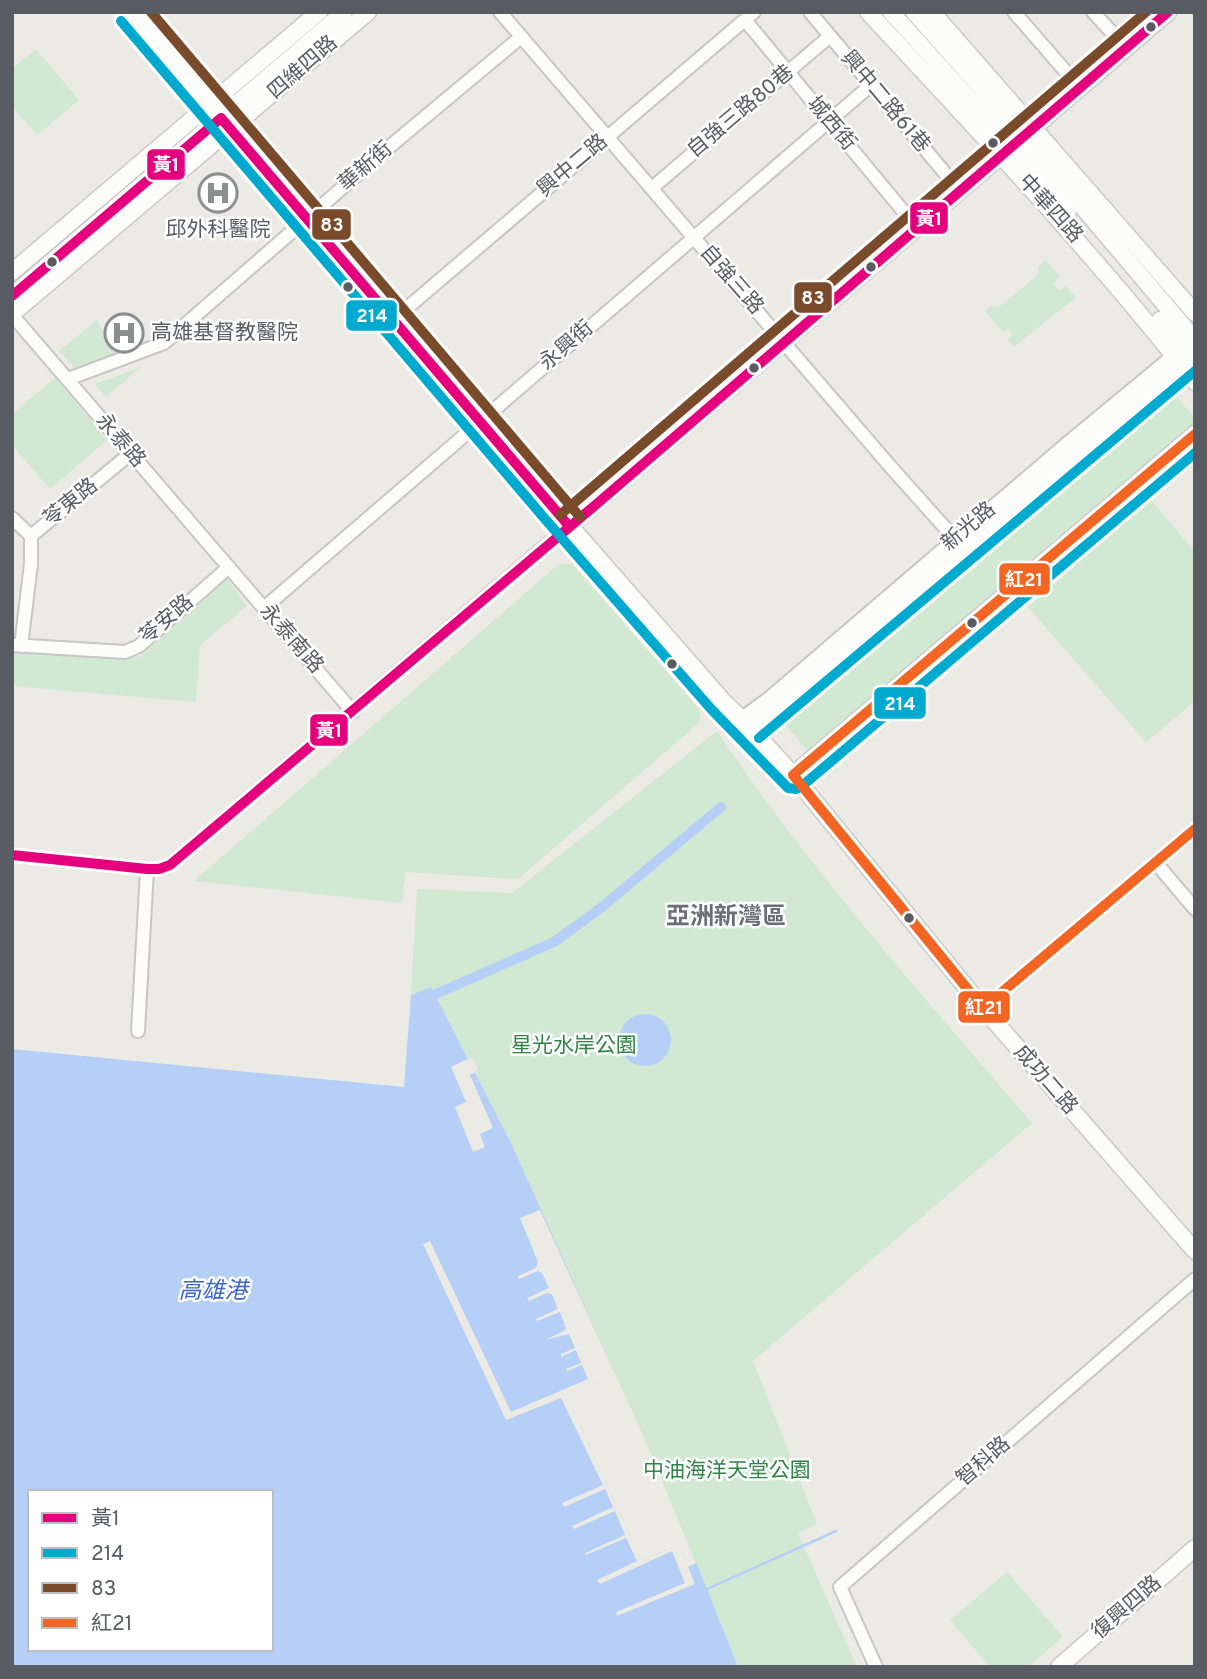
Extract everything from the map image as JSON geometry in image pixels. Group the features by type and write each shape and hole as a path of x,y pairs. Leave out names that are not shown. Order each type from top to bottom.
{"street":[{"name":"四維四路","path":"12,272 319,12"},
{"name":"四維四路","path":"12,314 226,124 344,12"},
{"name":"四維四路","path":"12,296 368,12"},
{"name":"自強三路","path":"500,12 959,544"},
{"name":"興中二路61巷","path":"810,12 960,191"},
{"name":"中華四路","path":"868,12 1017,141"},
{"name":"中華四路","path":"891,12 1017,141 1195,313"},
{"name":"中華四路","path":"914,12 1189,350 1195,382"},
{"name":"中華四路","path":"932,12 985,71 1017,141"},
{"path":"1014,12 1080,88"},
{"path":"1093,12 1116,37 1129,46"},
{"path":"12,855 147,869 170,865 353,712 1168,12"},
{"path":"137,14 226,124"},
{"name":"城西街","path":"749,16 788,72 918,229"},
{"name":"興中二路","path":"393,320 749,16"},
{"name":"自強三路80巷","path":"652,188 830,36"},
{"name":"華新街","path":"68,379 164,343 388,148 521,37"},
{"name":"永興街","path":"264,608 871,85"},
{"name":"成功二路","path":"226,124 569,526 796,780 983,1008 1195,1251"},
{"name":"永泰路","path":"12,314 229,567"},
{"name":"新光路","path":"746,723 1189,350"},
{"path":"796,780 1195,434"},
{"path":"796,780 1195,445"},
{"name":"苓東路","path":"17,646 31,564 31,536 131,453"},
{"path":"12,518 31,536"},
{"name":"永泰南路","path":"229,567 353,712"},
{"name":"苓安路","path":"17,646 125,652 139,646 229,567"},
{"path":"983,1008 1195,829"},
{"path":"1156,863 1195,909"},
{"path":"138,1031 147,869"},
{"name":"智科路","path":"876,1667 840,1587 1195,1279"},
{"name":"復興四路","path":"1059,1667 1195,1548"}],"green space":[{"path":"36,49 79,100 37,135 12,106 12,69"},
{"path":"1046,260 1060,277 1053,283 1059,291 1066,286 1076,297 1014,347 1007,339 1013,334 1008,328 1003,332 985,311 991,306 999,307 1039,274 1038,267"},
{"path":"97,320 106,338 121,335 135,348 76,370 59,351"},
{"path":"141,367 106,397 95,384"},
{"path":"55,378 107,440 50,489 12,445 12,414"},
{"path":"1164,383 1195,418 1195,427 809,753 777,714"},
{"path":"1150,499 1195,552 1195,701 1146,742 1028,607"},
{"path":"559,564 572,564 700,710 700,722 518,879 405,872 402,903 194,881"},
{"path":"227,579 247,606 200,645 196,702 12,686 12,648 140,657"},
{"path":"717,731 829,883 1032,1123 753,1361 817,1524 798,1533 857,1667 738,1667 648,1446 536,1201 431,987 411,995 417,889 512,893"},
{"path":"1007,1572 1063,1637 1028,1667 990,1667 950,1620"}],"water":[{"name":"高雄港","path":"431,987 512,1145 615,1374 567,1395 641,1560 679,1545 686,1561 695,1559 738,1667 12,1667 12,1049 404,1087 411,995"},
{"path":"645,1014 655,1016 663,1022 669,1030 669,1050 663,1058 655,1064 645,1066 635,1064 627,1058 621,1050 619,1040 621,1030 627,1022 635,1016"}],"pier":[{"path":"472,1057 478,1070 470,1075 493,1128 480,1134 485,1147 473,1152 455,1107 466,1102 451,1067"},
{"path":"540,1210 615,1374 567,1395 641,1560 679,1545 686,1561 695,1559 696,1563 688,1567 695,1584 617,1616 616,1612 685,1583 672,1551 600,1584 597,1580 637,1561 626,1538 586,1555 585,1553 625,1535 615,1511 574,1529 572,1526 613,1507 605,1489 564,1507 562,1503 603,1485 561,1398 506,1420 423,1244 430,1241 511,1412 588,1379 582,1365 567,1371 566,1369 581,1363 576,1350 561,1357 561,1354 575,1348 569,1334 545,1340 566,1328 560,1312 537,1321 536,1319 558,1309 552,1294 547,1293 529,1301 527,1298 549,1288 542,1273 538,1271 519,1279 518,1276 536,1268 538,1262 520,1218"}],"waterway":[{"path":"436,994 554,942 602,907 721,807"},
{"path":"707,1589 836,1531"}],"transit line":[{"name":"83","path":"151,12 580,517"},
{"name":"83","path":"560,515 1146,12"},
{"name":"黃1","path":"12,855 147,869 170,865 599,502 1168,12"},
{"name":"214","path":"121,21 545,519 712,710 788,788 796,789 802,786 1195,453"},
{"name":"黃1","path":"12,296 221,118 569,526"},
{"name":"214","path":"759,738 1195,371"},
{"name":"紅21","path":"1195,434 793,775 983,1008 1195,829"}],"place":[{"name":"邱外科醫院","path":"218,193"},
{"name":"高雄基督教醫院","path":"124,333"}],"district":[{"name":"亞洲新灣區","path":"726,918"}],"park label":[{"name":"星光水岸公園","path":"574,1046"},
{"name":"中油海洋天堂公園","path":"727,1471"}]}
